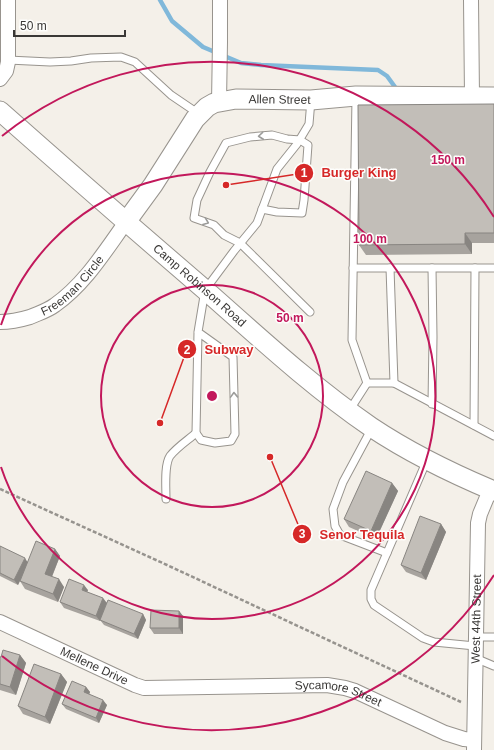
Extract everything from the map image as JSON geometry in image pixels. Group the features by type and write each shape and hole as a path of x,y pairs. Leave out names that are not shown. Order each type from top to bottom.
{"main road":[{"name":"Allen Street","path":"126,222 153,185 195,119 206,107 219,102 236,99 312,100 356,96 494,97"},
{"name":"Camp Robinson Road","path":"0,111 301,374 334,400 372,428 412,452 457,476 492,491"}],"street":[{"path":"0,79 6,71 8,60 4,26 8,0"},
{"path":"219,102 220,0"},
{"path":"471,0 472,96"},
{"name":"Freeman Circle","path":"0,322 21,320 43,312 54,306 82,281 126,222"},
{"name":"West 44th Street","path":"474,745 478,524 480,514 492,491"},
{"name":"Mellene Drive","path":"0,622 135,686 144,688 194,687"},
{"name":"Sycamore Street","path":"194,687 327,685 345,688 355,691 445,733 464,739 474,745"}],"lane":[{"path":"8,60 50,62 90,58 121,58 135,62 172,95 199,114"},
{"path":"356,96 352,340 367,383"},
{"path":"198,332 233,357 235,434 231,441 215,443 201,440 196,433 198,332 205,290 257,223 278,168 300,140 309,124 309,112 312,100"},
{"path":"262,209 277,212 302,213 308,146 300,140 287,139 272,135 250,137 226,143 197,200 194,218 214,225 224,235 240,243 310,312"},
{"path":"353,268 494,268"},
{"path":"390,268 394,383"},
{"path":"432,268 432,404"},
{"path":"474,425 476,268"},
{"path":"367,383 394,383 494,436"},
{"path":"349,411 367,383"},
{"path":"372,428 343,482 333,509 335,526 340,535 387,553"},
{"path":"166,499 165,474 170,456 196,433"},
{"path":"427,460 371,590 374,606 422,638 434,642 475,647 494,637"},
{"path":"475,647 494,666"}],"path":[{"path":"0,489 174,568 464,704 474,707"}],"building":[{"path":"494,104 494,233 465,233 465,244 359,245 358,105"},
{"path":"366,471 392,483 371,531 344,519"},
{"path":"420,516 441,524 421,573 401,565"},
{"path":"36,541 55,549 45,574 59,579 53,594 20,581"},
{"path":"0,546 25,558 14,580 0,573"},
{"path":"69,579 84,585 82,590 103,598 96,616 60,602"},
{"path":"108,600 143,614 134,634 100,620"},
{"path":"151,610 179,611 179,628 150,628"},
{"path":"3,650 20,655 10,687 0,684 0,657"},
{"path":"34,664 61,674 45,717 18,706"},
{"path":"72,681 86,687 84,692 103,700 96,718 62,704"}],"waterway":[{"path":"160,0 172,21 203,47 241,63 378,70 387,76 395,87"}],"place":[{"name":"Burger King","path":"226,185"},
{"name":"Subway","path":"160,423"},
{"name":"Senor Tequila","path":"270,457"}]}
